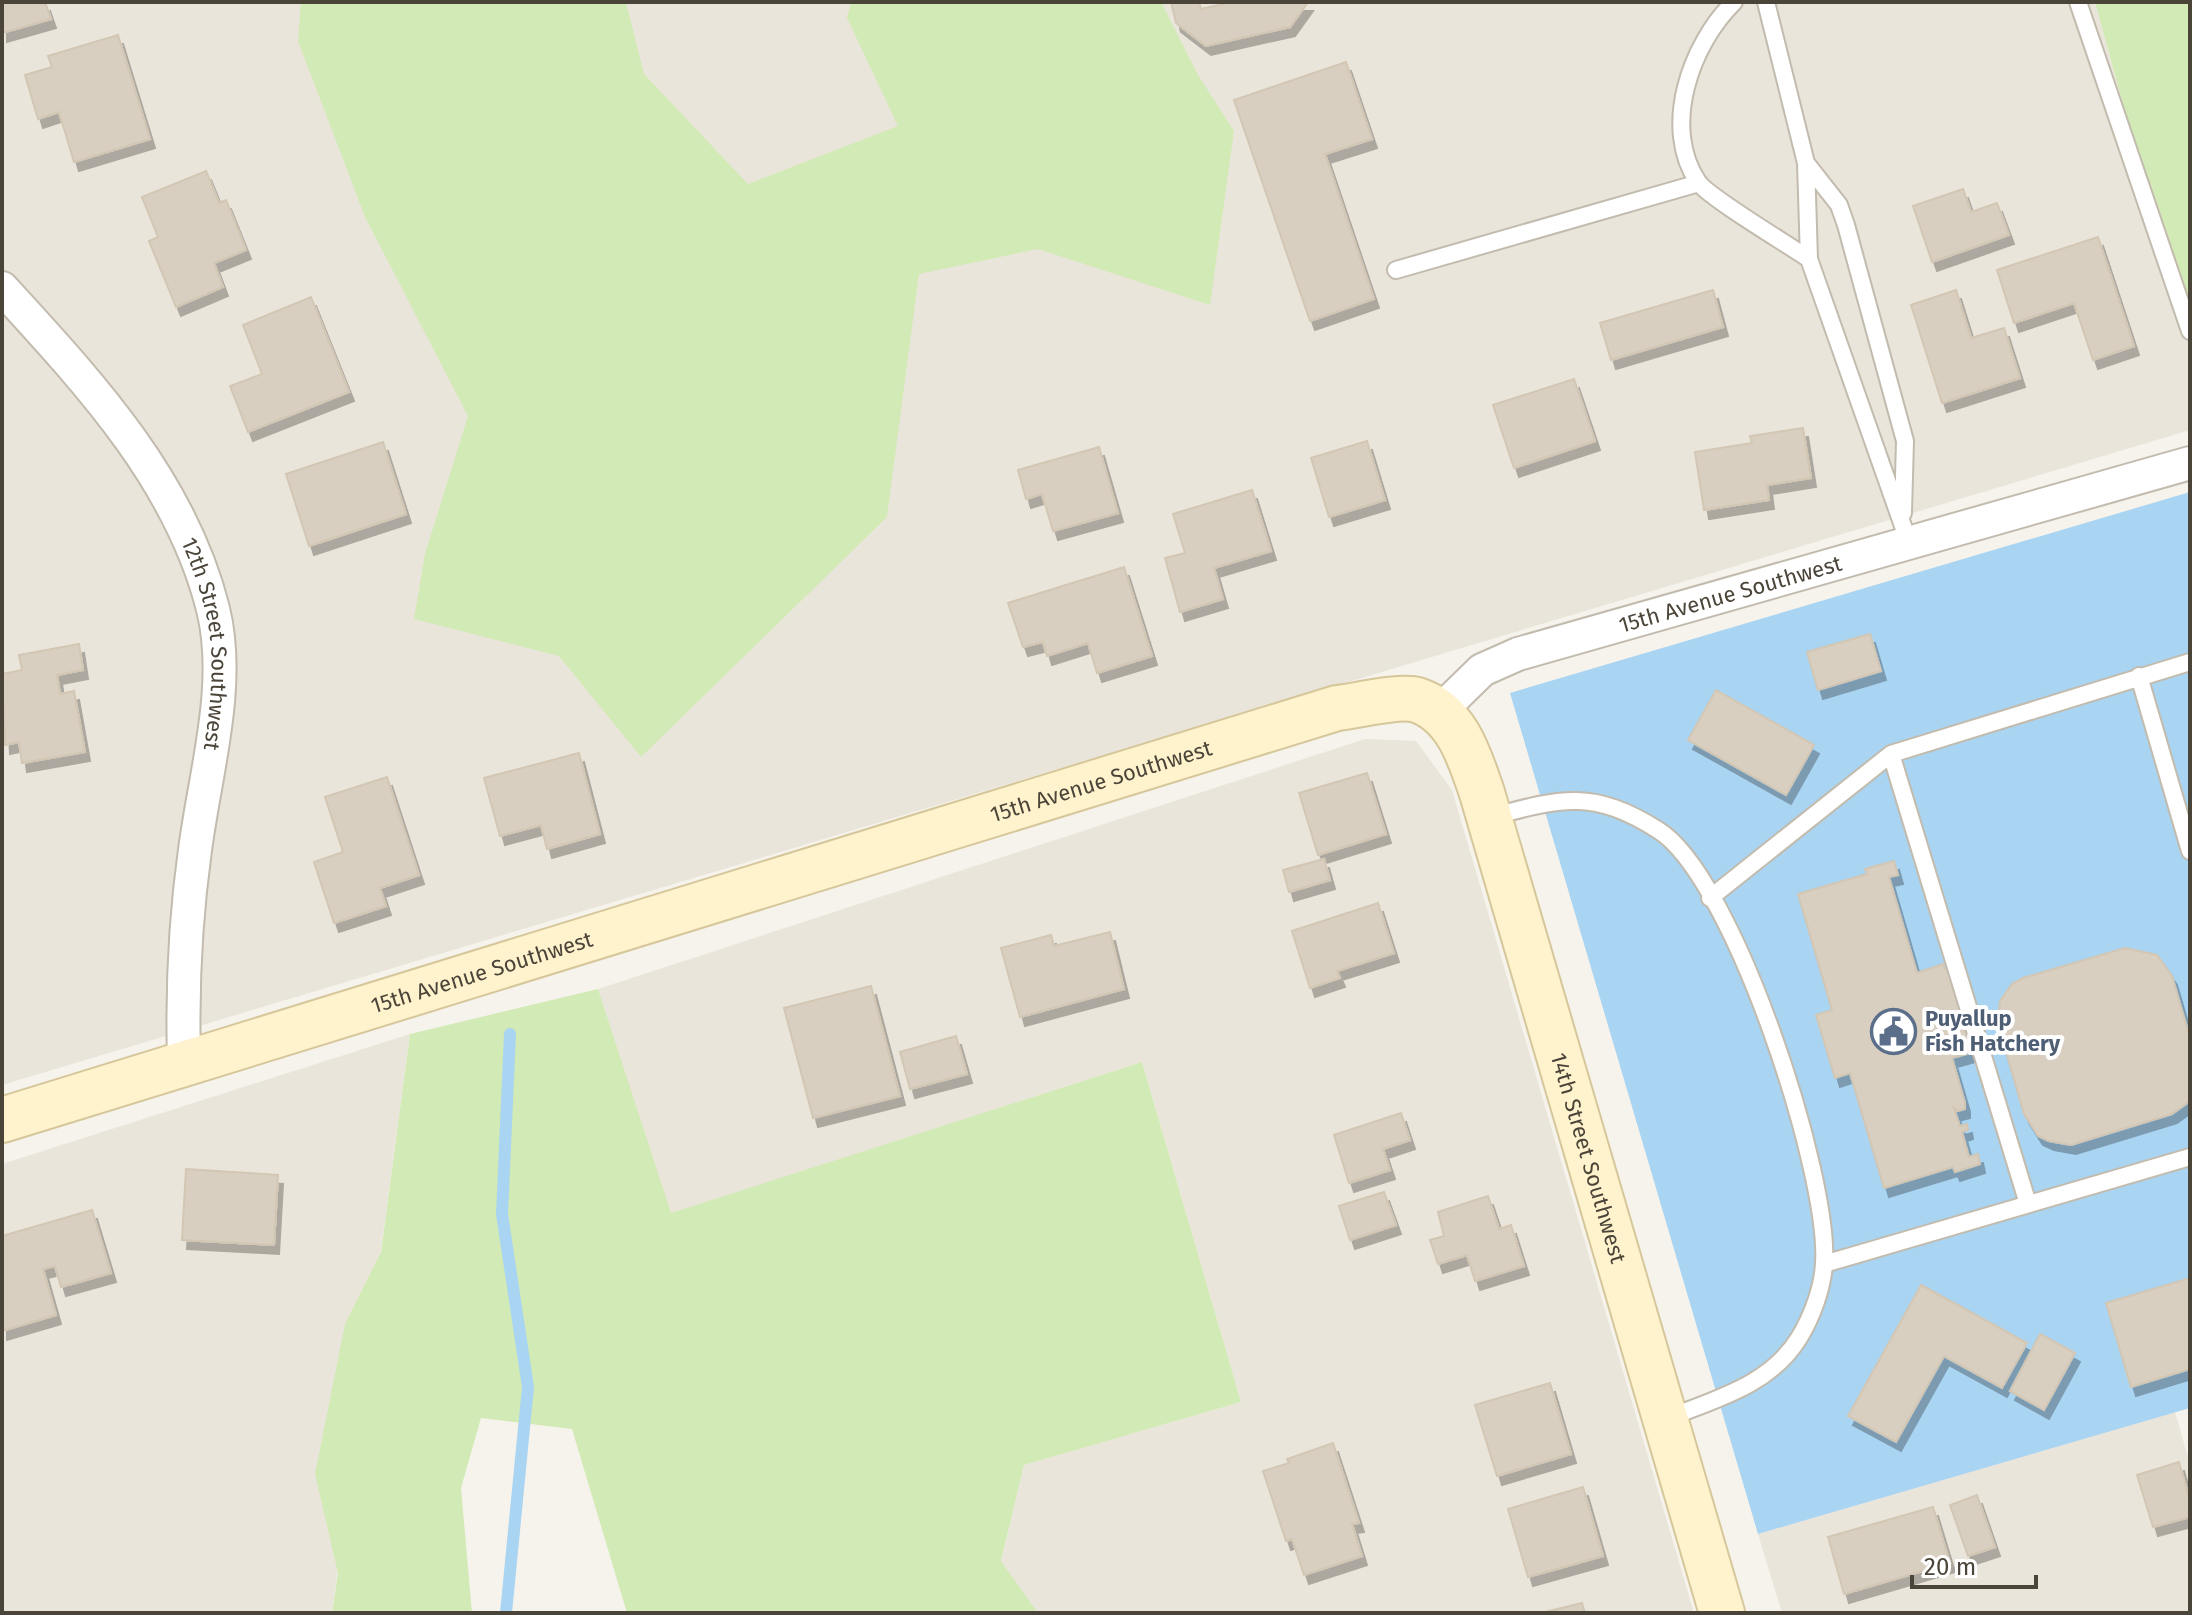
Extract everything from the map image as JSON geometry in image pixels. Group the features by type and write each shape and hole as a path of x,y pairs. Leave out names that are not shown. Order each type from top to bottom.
{"street":[{"name":"12th Street Southwest","path":"2,288 74,367 165,488 176,509 213,609 218,692 194,852 182,977 184,1061"},
{"name":"15th Avenue Southwest","path":"2,1120 184,1061 577,945 1337,708 1415,699 1439,712 1482,670 1518,654 1906,534 2190,463"},
{"name":"14th Street Southwest","path":"1439,712 1455,729 1470,758 1490,818 1722,1613"}],"lane":[{"path":"1734,2 1706,35 1686,87 1681,116 1685,153 1699,183 1809,259"},
{"path":"1766,2 1806,163 1809,259 1906,534"},
{"path":"2078,2 2190,331"},
{"path":"1806,163 1839,205 1905,441 1906,534"},
{"path":"1396,270 1699,183"},
{"path":"1710,898 1891,754 2190,662"},
{"path":"2139,676 2190,851"},
{"path":"1891,754 2028,1204"},
{"path":"1490,818 1552,801 1580,799 1609,806 1661,831 1682,852 1740,956 1794,1092 1817,1190 1824,1264 1817,1297 1799,1337 1768,1373 1733,1393 1665,1419"},
{"path":"1824,1264 2190,1157"}],"shaded area":[{"path":"2,2 2095,2 2190,348 2190,430 2,1085"},
{"path":"1365,739 1416,741 1452,790 1694,1613 1038,1613 1001,1562 1024,1465 1241,1402 1142,1062 670,1214 598,989"},
{"path":"410,1034 332,1613 2,1613 2,1164"},
{"path":"2175,1412 2190,1464 2190,1613 1782,1613 1758,1534"}],"green space":[{"path":"301,2 626,2 644,74 748,184 898,126 847,18 851,2 1161,2 1198,75 1234,131 1210,305 1038,249 919,274 887,517 641,757 559,656 414,619 425,554 468,416 365,217 298,41"},
{"path":"2095,2 2190,2 2190,348"},
{"path":"598,989 671,1213 1142,1062 1241,1402 1024,1465 1001,1561 1038,1613 627,1613 572,1429 481,1418 461,1488 472,1613 332,1613 338,1573 315,1474 345,1324 381,1252 410,1034"}],"water":[{"name":"Puyallup Fish Hatchery","path":"2190,492 2190,1408 1758,1534 1510,693"}],"building":[{"path":"2,2 45,2 51,19 2,33"},
{"path":"1171,2 1199,2 1201,9 1232,2 1308,2 1290,27 1206,46 1176,23"},
{"path":"118,35 150,139 74,162 59,112 38,119 25,75 52,67 48,56"},
{"path":"1346,62 1372,139 1325,154 1374,299 1310,321 1234,100"},
{"path":"206,171 219,203 226,200 246,250 214,263 223,287 176,307 149,241 158,237 142,197"},
{"path":"1963,189 1971,212 1997,203 2009,235 1932,262 1913,206"},
{"path":"2098,237 2134,346 2093,360 2074,303 2014,323 1997,270"},
{"path":"1713,290 1723,327 1611,360 1600,323"},
{"path":"1956,290 1971,338 2004,328 2020,378 1942,403 1911,305"},
{"path":"311,297 349,392 248,432 230,386 262,374 243,325"},
{"path":"1574,379 1595,441 1514,468 1493,405"},
{"path":"1803,428 1811,478 1767,485 1769,500 1704,510 1695,452 1752,443 1750,436"},
{"path":"1367,441 1385,500 1329,517 1311,458"},
{"path":"383,442 406,514 309,546 286,474"},
{"path":"1099,447 1118,513 1053,531 1042,494 1026,499 1018,470"},
{"path":"1252,490 1271,551 1214,568 1223,599 1180,612 1165,558 1185,553 1173,514"},
{"path":"1124,567 1152,656 1097,673 1088,643 1047,656 1043,642 1023,647 1008,603"},
{"path":"1870,634 1881,671 1818,690 1807,652"},
{"path":"79,644 83,670 57,675 60,694 74,691 85,752 22,763 19,742 5,745 2,674 22,670 19,655"},
{"path":"1716,690 1814,745 1786,795 1688,740"},
{"path":"579,753 600,834 547,849 541,825 500,836 484,778"},
{"path":"1367,773 1386,834 1318,855 1299,793"},
{"path":"387,777 419,875 380,888 386,906 334,923 314,862 343,852 325,797"},
{"path":"1324,859 1330,880 1289,892 1283,870"},
{"name":"Puyallup Fish Hatchery","path":"1894,861 1898,875 1889,877 1917,973 1943,964 1945,969 1949,968 1972,1046 1968,1047 1970,1053 1952,1058 1965,1109 1957,1111 1953,1106 1960,1126 1967,1124 1968,1130 1962,1132 1969,1157 1978,1154 1980,1164 1955,1172 1953,1167 1884,1188 1850,1073 1835,1078 1816,1015 1832,1010 1798,894 1867,874 1865,869"},
{"path":"1378,903 1394,953 1337,971 1340,978 1310,988 1292,931"},
{"path":"1110,932 1124,989 1020,1017 1001,948 1051,935 1054,946"},
{"path":"2125,948 2157,955 2172,976 2190,1038 2190,1101 2172,1114 2071,1145 2049,1141 2038,1136 2024,1114 1998,1024 2000,1001 2012,984 2023,978"},
{"path":"871,986 900,1096 813,1118 784,1008"},
{"path":"956,1036 967,1074 910,1089 900,1052"},
{"path":"1401,1113 1410,1140 1383,1149 1390,1170 1349,1183 1334,1135"},
{"path":"186,1169 278,1175 274,1245 182,1240"},
{"path":"1384,1192 1396,1225 1350,1240 1339,1206"},
{"path":"1488,1196 1499,1229 1511,1225 1524,1266 1475,1281 1467,1255 1438,1264 1430,1240 1444,1236 1438,1212"},
{"path":"92,1210 111,1273 61,1287 55,1266 43,1269 56,1315 2,1331 2,1236"},
{"path":"2190,1278 2190,1369 2131,1387 2106,1303"},
{"path":"1921,1285 2027,1343 2002,1388 1944,1356 1896,1442 1848,1416"},
{"path":"2040,1334 2075,1353 2044,1410 2010,1391"},
{"path":"1550,1383 1571,1454 1497,1476 1475,1405"},
{"path":"1333,1443 1359,1523 1352,1524 1362,1556 1304,1575 1292,1539 1286,1541 1263,1471"},
{"path":"2179,1462 2190,1501 2190,1517 2153,1527 2137,1475"},
{"path":"1583,1487 1603,1556 1528,1577 1508,1509"},
{"path":"1977,1495 1995,1547 1968,1556 1950,1505"},
{"path":"1933,1507 1950,1563 1844,1594 1828,1537"},
{"path":"1582,1603 1585,1613 1541,1613"}],"waterway":[{"path":"506,1613 528,1387 502,1214 510,1034"}],"place":[{"name":"Puyallup Fish Hatchery","path":"1894,1031"}]}
